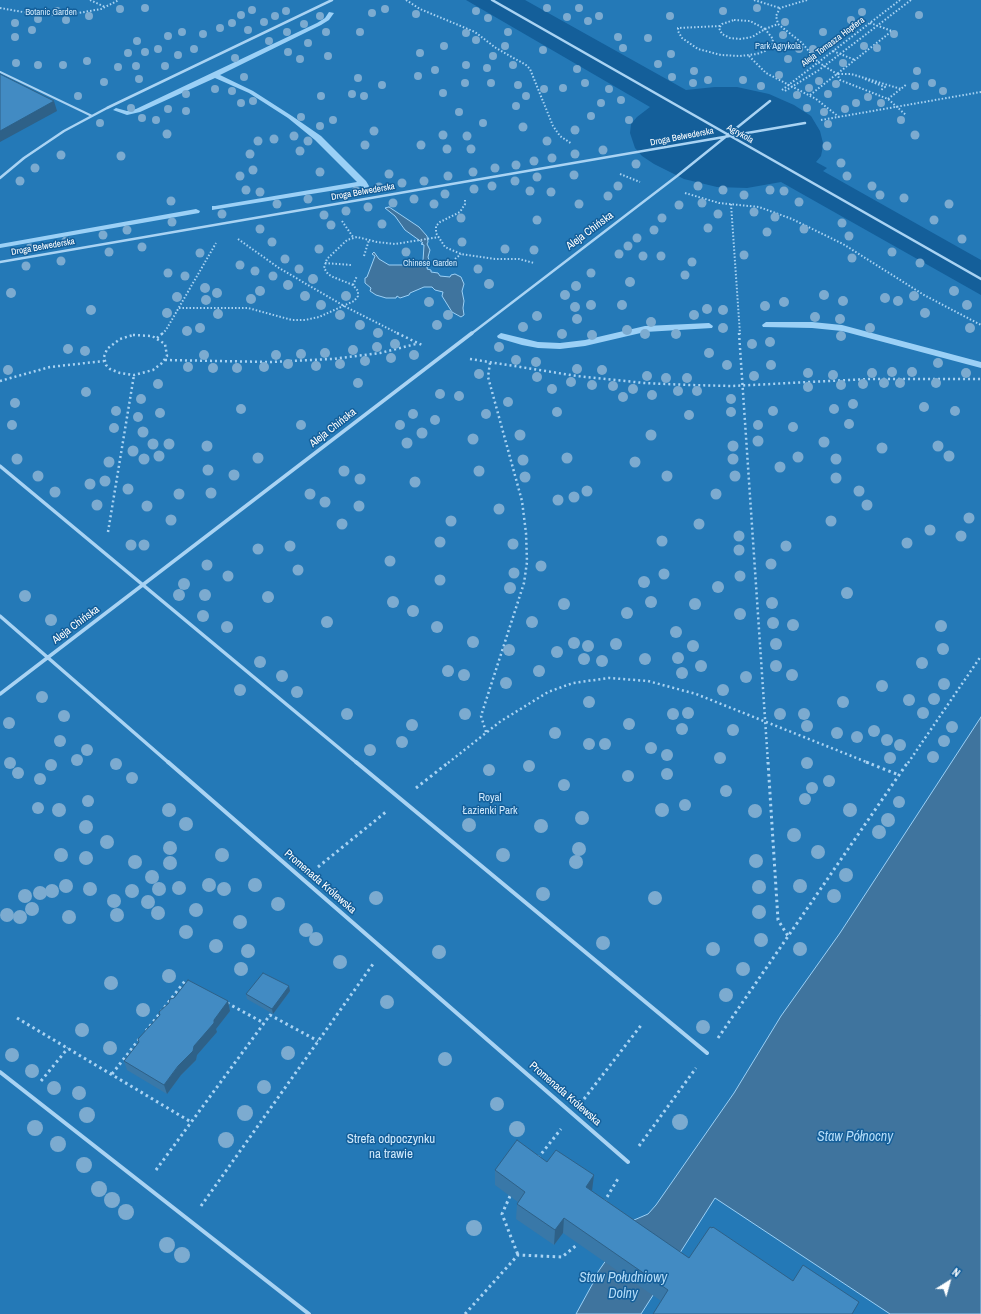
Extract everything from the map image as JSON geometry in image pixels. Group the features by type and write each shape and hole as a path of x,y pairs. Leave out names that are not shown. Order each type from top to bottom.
{"street":[{"path":"0,178 45,143 92,116 332,0"},
{"name":"Agrykola","path":"492,0 981,279"},
{"path":"728,135 770,101"},
{"name":"Droga Belwederska","path":"0,262 728,135 805,123"},
{"name":"Aleja Chińska","path":"0,694 677,176 728,135"},
{"path":"0,466 707,1053"},
{"name":"Promenada Królewska","path":"0,616 628,1162"},
{"path":"1,1073 309,1314"}],"lane":[{"path":"0,72 92,116"}],"path":[{"path":"90,0 105,7"},
{"path":"0,8 40,15 67,15 86,13 120,0"},
{"path":"406,0 420,9 475,32 496,48 514,56 526,65 530,69 553,126 563,138 576,147"},
{"path":"754,0 780,8 807,0"},
{"name":"Aleja Tomasza Hopfera","path":"792,87 780,93 788,84 900,0"},
{"path":"792,87 824,66 911,0"},
{"path":"780,8 776,16 778,24 802,43 818,62 837,74 855,75 901,89"},
{"path":"742,20 755,23 765,29 773,39 772,45 765,51 748,56 727,56 702,50 687,43 678,31 678,28 720,26 727,22 742,20"},
{"path":"810,95 892,30 870,23"},
{"path":"720,26 722,34 734,39 747,39 778,24"},
{"path":"832,51 855,60"},
{"path":"748,56 766,73 810,95 824,104 839,117"},
{"path":"837,74 840,80 888,99 906,114"},
{"path":"855,75 885,87 881,90"},
{"path":"888,99 907,84"},
{"path":"815,121 981,92"},
{"path":"619,173 636,181 714,202 764,208 820,232 858,253 924,295 981,325"},
{"path":"458,183 465,198 465,204 456,215 440,222 435,231 445,247 461,254 494,259 519,259 552,271"},
{"path":"731,204 778,920 788,936"},
{"path":"221,224 224,229 279,268 344,306 417,344 472,360 551,373 609,380 690,385 742,386 870,379 981,379"},
{"path":"157,338 166,330 224,229"},
{"path":"179,308 248,308 288,319 301,320 319,317 344,306 358,297 358,291 354,285 328,274 324,268 325,262 350,238 357,236 391,244 439,237"},
{"path":"364,256 369,240"},
{"path":"455,259 461,254"},
{"path":"325,262 351,265"},
{"path":"354,285 357,276"},
{"path":"139,335 157,338 165,344 167,348 167,356 165,360 153,370 134,375 110,369 104,361 104,357 107,349 120,339 139,335"},
{"path":"165,360 271,362 332,359 380,354 417,344"},
{"path":"0,381 50,367 104,361"},
{"path":"486,732 482,719 483,709 524,583 527,562 526,533 522,501 488,377 490,363"},
{"path":"105,553 134,375"},
{"path":"602,1208 606,1197 628,1162 707,1053 981,656"},
{"path":"303,878 486,732 513,713 548,692 573,683 609,678 648,681 673,686 706,697 899,775"},
{"path":"190,1221 384,949"},
{"path":"112,1074 185,981 195,986"},
{"path":"222,1001 264,1023"},
{"path":"535,1162 653,1009"},
{"path":"144,1185 270,1015 318,1041"},
{"path":"17,1018 191,1122"},
{"path":"29,1095 68,1048"},
{"path":"510,1196 502,1214 518,1255"},
{"path":"518,1255 562,1257 578,1244"},
{"path":"465,1314 518,1255"}],"green space":[{"name":"Royal Łazienki Park","path":"0,0 466,0 650,107 637,117 631,124 630,133 635,148 642,156 654,164 684,179 717,187 747,188 781,182 981,295 981,1314 0,1314"},
{"name":"Park Agrykola","path":"525,0 981,0 981,260 823,171 827,168 816,162 821,156 822,151 823,143 820,131 811,116 794,105 769,94 737,87 715,87 686,90"}],"water":[{"path":"389,207 419,227 427,236 427,244 430,250 428,257 429,260 426,264 426,267 428,267 427,269 431,270 431,272 438,273 440,276 450,277 451,275 455,274 461,277 464,284 462,291 464,315 461,317 452,312 442,296 443,292 435,290 432,287 424,287 400,298 397,296 396,298 386,298 376,295 370,291 371,288 365,283 365,278 367,277 375,256 372,254 374,252 379,259 389,265 422,264 421,262 423,261 424,245 421,244 423,243 405,230 395,216 385,208"},
{"name":"Staw Północny","path":"981,717 981,1314 890,1314 715,1198 641,1314 576,1314 593,1283 593,1279 634,1220 648,1214 656,1205 734,1093 781,1016 840,933"}],"building":[{"path":"0,74 54,101 0,131"},
{"path":"263,973 289,986 272,1009 246,994"},
{"path":"188,980 228,1001 214,1020 214,1023 194,1046 193,1051 178,1066 164,1085 124,1061 139,1042 138,1039 160,1015 159,1012 169,1003 170,999 174,998"},
{"path":"517,1140 547,1162 556,1150 594,1175 586,1187 689,1258 710,1227 713,1227 793,1281 803,1265 859,1302 852,1314 653,1314 668,1290 564,1218 555,1230 517,1204 525,1192 495,1170"}],"waterway":[{"path":"215,75 319,24 327,19 331,13"},
{"path":"116,110 127,113 138,111 215,75"},
{"path":"215,75 251,92 290,117 318,138 362,183"},
{"path":"215,208 362,183"},
{"path":"0,246 196,211"},
{"path":"766,325 812,325 842,328 981,365"},
{"path":"501,336 538,345 560,346 585,343 645,329 662,327 709,326"}],"park label":[{"name":"Botanic Garden","path":"51,13"},
{"name":"Chinese Garden","path":"430,264"},
{"name":"Strefa odpoczynku na trawie","path":"391,1148"}],"water label":[{"name":"Staw Południowy Dolny","path":"623,1286"}]}
